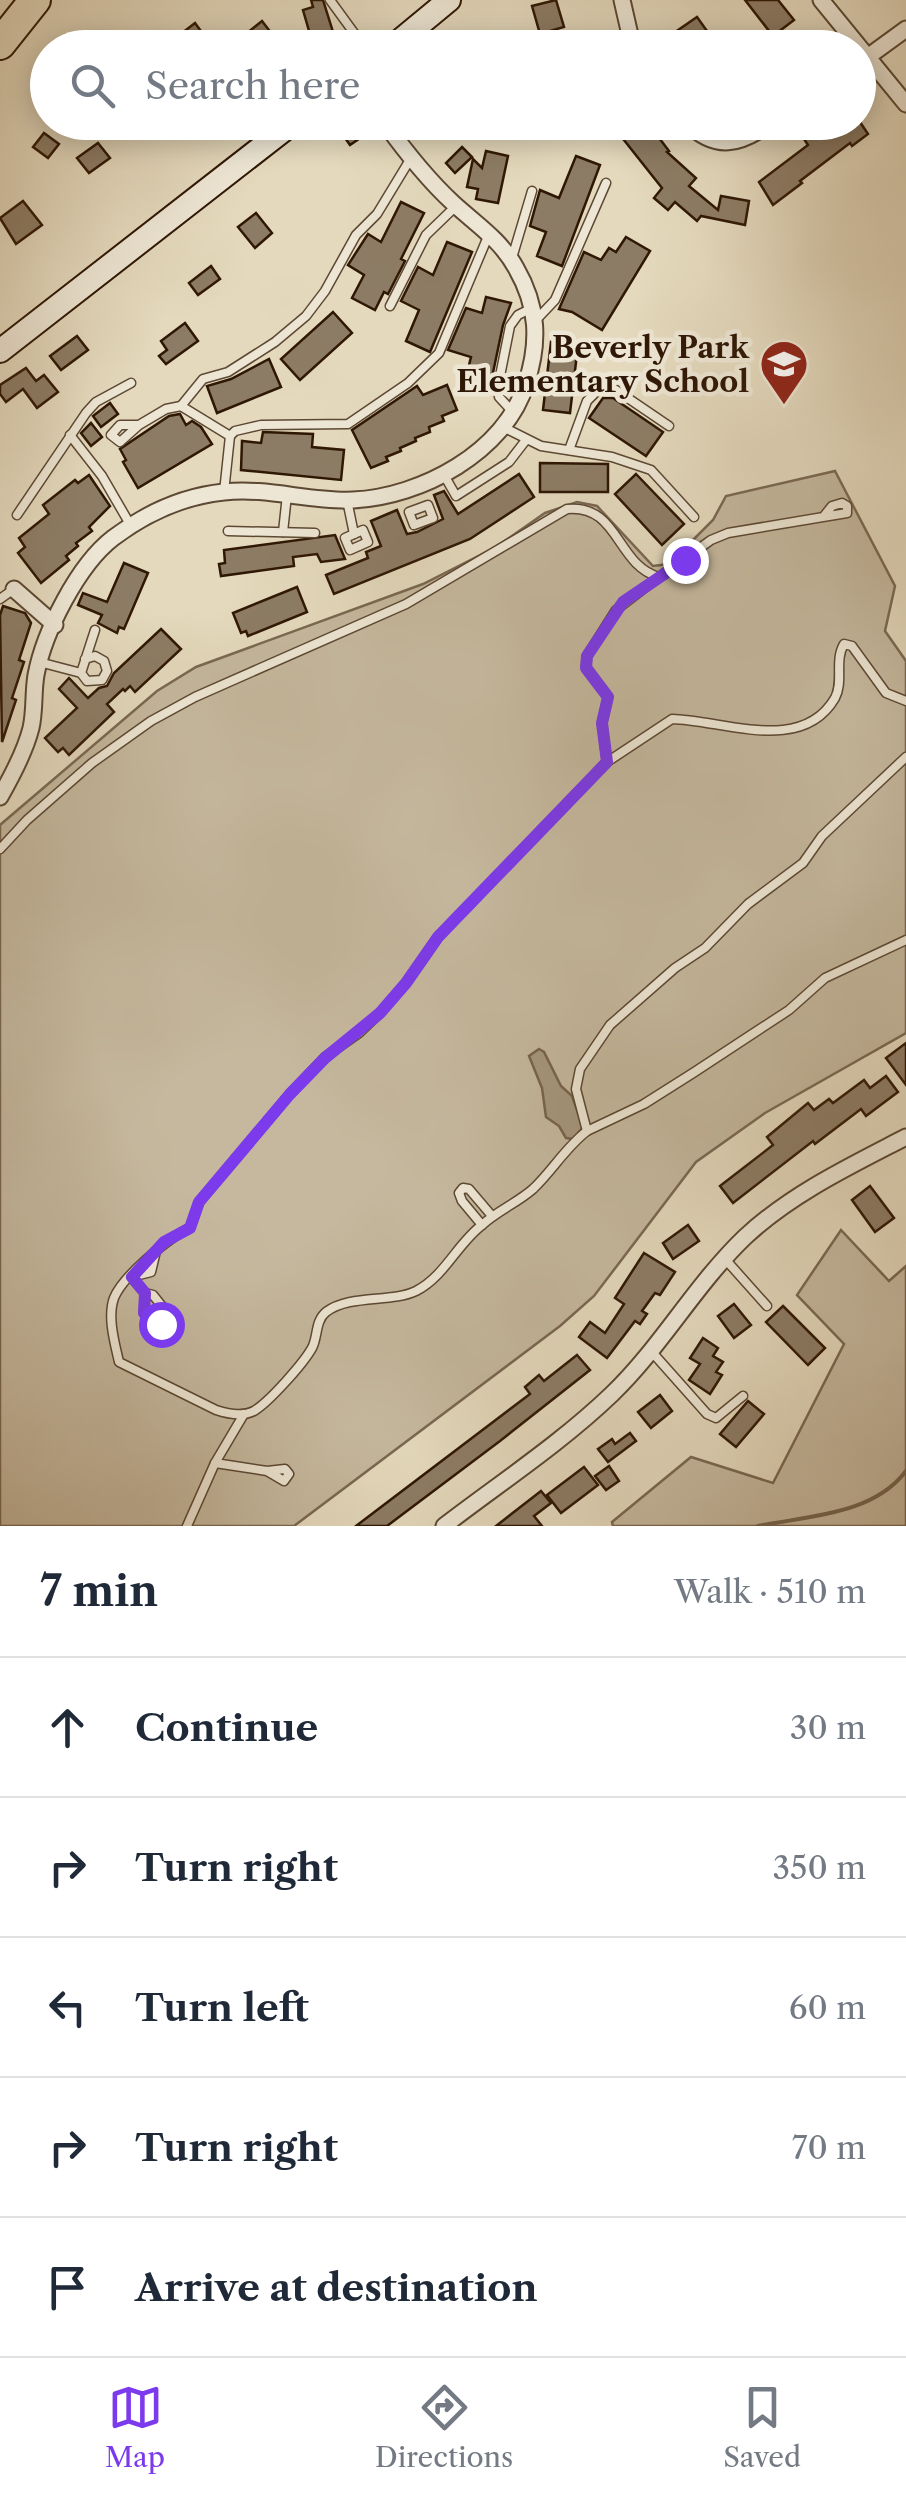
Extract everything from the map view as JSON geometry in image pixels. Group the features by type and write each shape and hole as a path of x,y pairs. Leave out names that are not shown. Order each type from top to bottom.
{"highway":[{"path":"0,40 29,7"}],"street":[{"path":"412,30 449,0"},
{"path":"622,0 629,30"},
{"path":"821,0 842,30"},
{"path":"876,51 906,30"},
{"path":"876,73 906,104"},
{"path":"0,351 271,140"},
{"path":"0,797 15,772 30,728 40,662 74,584 92,558 130,526 181,501 224,492 347,500 383,497 443,473 474,454 504,428 522,397 537,342 526,287 490,232 456,206 398,140"},
{"path":"710,140 741,140"},
{"path":"7,594 55,625"},
{"path":"444,1526 590,1414 651,1351 744,1238 784,1206 906,1137"}],"lane":[{"path":"330,0 352,30"},
{"path":"139,425 166,409 181,406 203,379 228,372 275,342 306,316 325,291 356,235 377,214 411,158"},
{"path":"513,412 499,397 498,386 510,326 518,315 534,314 556,300 606,183"},
{"path":"511,259 532,191"},
{"path":"390,306 426,235 456,206"},
{"path":"224,492 230,436 235,431 261,425 348,424 408,382 439,354 490,232"},
{"path":"17,515 96,402 131,383"},
{"path":"569,450 587,401 598,390 616,390 669,426"},
{"path":"181,406 230,436"},
{"path":"504,428 526,440 633,462 651,470 694,517"},
{"path":"70,435 102,476 130,526"},
{"path":"443,473 456,496 509,462 526,440"},
{"path":"410,489 417,509"},
{"path":"283,532 287,495"},
{"path":"347,500 354,534"},
{"path":"0,849 92,763 151,722 195,697 406,604 484,560 552,515 586,507 603,518 640,566 659,577"},
{"path":"607,762 602,723 608,697 586,668 587,656 623,602 701,547 728,533 824,516"},
{"path":"228,532 316,533"},
{"path":"81,673 95,630"},
{"path":"906,701 886,693 852,646 844,644 834,699 812,723 751,731 672,719 607,762 438,937 380,1013 325,1058 290,1094 199,1202 190,1228 164,1242 114,1296 112,1315 119,1362 216,1410 244,1414 256,1410 311,1348 319,1320 326,1312 368,1298 419,1290 443,1269 465,1238 530,1192 550,1172 562,1152 587,1130 644,1104 693,1073 789,1010 825,978 906,940"},
{"path":"40,662 81,673 92,682 105,676 104,661 95,656 86,659"},
{"path":"587,1130 578,1106 578,1079 591,1050 610,1026 705,948 748,904 803,863 822,836 906,758"},
{"path":"482,1225 462,1202 459,1192 463,1188 470,1189 492,1216"},
{"path":"725,1259 767,1306"},
{"path":"132,1277 145,1293 154,1295 165,1316 154,1322 144,1313 145,1293"},
{"path":"158,1320 172,1336"},
{"path":"651,1351 707,1414 716,1418 743,1396"},
{"path":"187,1526 215,1464 244,1414"},
{"path":"215,1464 267,1471"}],"shaded area":[{"path":"835,471 895,586 885,631 906,661 906,1033 765,1113 696,1162 594,1296 560,1326 294,1526 0,1526 0,825 157,691 196,667 423,584 496,547 545,513 577,502 597,506 653,566 669,564 713,520 726,496"},
{"path":"539,1049 561,1086 572,1096 583,1127 573,1139 566,1138 559,1126 546,1117 542,1088 529,1056"},
{"path":"841,1230 889,1281 906,1266 906,1526 613,1526 612,1522 691,1457 773,1483 844,1344 797,1295"}],"building":[{"path":"311,0 323,0 332,30 309,30 303,10 313,7"},
{"path":"556,0 564,27 539,30 532,6"},
{"path":"745,0 778,0 794,20 781,30 768,30"},
{"path":"697,17 706,30 678,30"},
{"path":"262,21 269,30 251,30"},
{"path":"38,140 59,144 48,158 33,147"},
{"path":"624,140 661,140 667,152 696,178 689,186 718,210 721,196 749,201 745,225 701,216 697,221 675,202 668,210 654,198 662,188"},
{"path":"805,140 860,140 852,146 850,143 773,205 759,182 808,145"},
{"path":"98,143 110,158 89,173 77,158"},
{"path":"462,147 472,157 455,173 446,163"},
{"path":"486,151 508,156 498,203 476,199 478,189 467,187 473,159 482,168"},
{"path":"576,156 600,165 562,266 537,256 546,232 530,226 540,190 559,198"},
{"path":"23,201 42,225 16,244 0,218"},
{"path":"401,202 424,213 401,259 405,261 375,310 352,298 364,275 348,265 368,234 381,242"},
{"path":"256,213 272,233 255,248 238,227"},
{"path":"626,237 650,251 602,330 572,312 559,309 584,252 601,260 609,248 616,252"},
{"path":"447,242 472,252 430,352 406,341 419,310 401,301 418,267 433,275"},
{"path":"211,266 220,279 198,295 189,283"},
{"path":"486,297 511,303 490,387 465,381 471,357 448,350 466,308 482,313"},
{"path":"333,312 352,333 300,380 281,359"},
{"path":"185,323 198,341 166,364 159,356 167,350 161,341"},
{"path":"77,336 88,350 61,370 50,356"},
{"path":"551,342 578,345 570,413 543,410"},
{"path":"269,359 281,387 217,413 207,386 231,379"},
{"path":"26,368 36,381 44,375 58,392 37,408 23,389 6,402 0,394 0,385"},
{"path":"447,385 457,410 442,416 444,421 429,427 430,432 386,457 388,461 371,468 352,430 417,386 423,395"},
{"path":"603,398 613,398 663,432 646,456 589,418"},
{"path":"110,403 118,414 101,427 93,416"},
{"path":"180,414 186,425 192,421 201,427 212,444 138,488 120,449 169,416"},
{"path":"91,423 102,437 91,446 81,433"},
{"path":"263,432 313,434 312,447 344,450 341,480 241,470 242,441 261,443"},
{"path":"540,463 608,464 608,492 540,492"},
{"path":"519,474 534,497 470,539 334,594 326,575 368,558 366,552 381,546 371,521 397,510 407,534 417,532 443,519 434,495 444,491 458,514"},
{"path":"636,474 684,524 662,545 615,494"},
{"path":"89,475 110,506 89,527 92,531 66,556 69,560 41,583 18,553 25,547 19,538 49,514 43,505 75,480 78,483"},
{"path":"335,535 345,559 321,562 317,554 293,557 294,566 221,576 219,564 225,563 224,550"},
{"path":"124,563 148,573 124,629 119,627 117,633 98,623 102,615 78,605 83,593 107,602"},
{"path":"297,587 307,612 248,636 246,631 241,633 233,613"},
{"path":"3,606 25,613 31,623 19,660 24,662 12,698 16,700 2,742 0,615"},
{"path":"161,629 181,649 135,692 130,686 123,689 107,704 114,712 69,755 63,748 58,752 45,738 77,708 59,689 69,678 88,698 107,686 114,673"},
{"path":"906,1043 906,1085 886,1058"},
{"path":"886,1076 898,1092 866,1116 861,1109 733,1203 720,1186 773,1145 767,1137 808,1103 814,1110 829,1099 833,1103 864,1080 870,1088"},
{"path":"870,1186 894,1218 875,1232 852,1200"},
{"path":"688,1225 699,1241 673,1259 663,1243"},
{"path":"644,1253 675,1272 660,1295 655,1293 642,1311 647,1314 640,1324 635,1321 607,1358 579,1337 590,1322 605,1333 624,1304 615,1298"},
{"path":"734,1304 751,1325 734,1338 718,1316"},
{"path":"783,1306 825,1348 808,1365 766,1322"},
{"path":"703,1338 718,1348 713,1356 723,1362 716,1372 722,1375 710,1394 689,1380 700,1364 690,1358"},
{"path":"577,1355 590,1370 500,1441 387,1526 356,1526 530,1394 525,1387 539,1375 544,1381"},
{"path":"660,1395 672,1411 651,1428 638,1412"},
{"path":"748,1401 764,1414 736,1447 720,1434"},
{"path":"630,1433 636,1441 608,1462 598,1449 612,1439 615,1444"},
{"path":"609,1466 619,1481 606,1490 595,1476"},
{"path":"584,1467 598,1485 561,1513 547,1495"},
{"path":"541,1491 551,1503 534,1516 542,1526 496,1526"}],"waterway":[{"path":"758,1526 858,1505 892,1486 906,1471"}],"place":[{"name":"Beverly Park Elementary School","path":"784,406"}],"route":[{"path":"161,1324 144,1313 145,1293 132,1277 164,1242 190,1228 199,1202 290,1094 325,1058 380,1013 438,937 607,762 602,723 608,697 586,668 587,656 623,602 685,560"}]}
